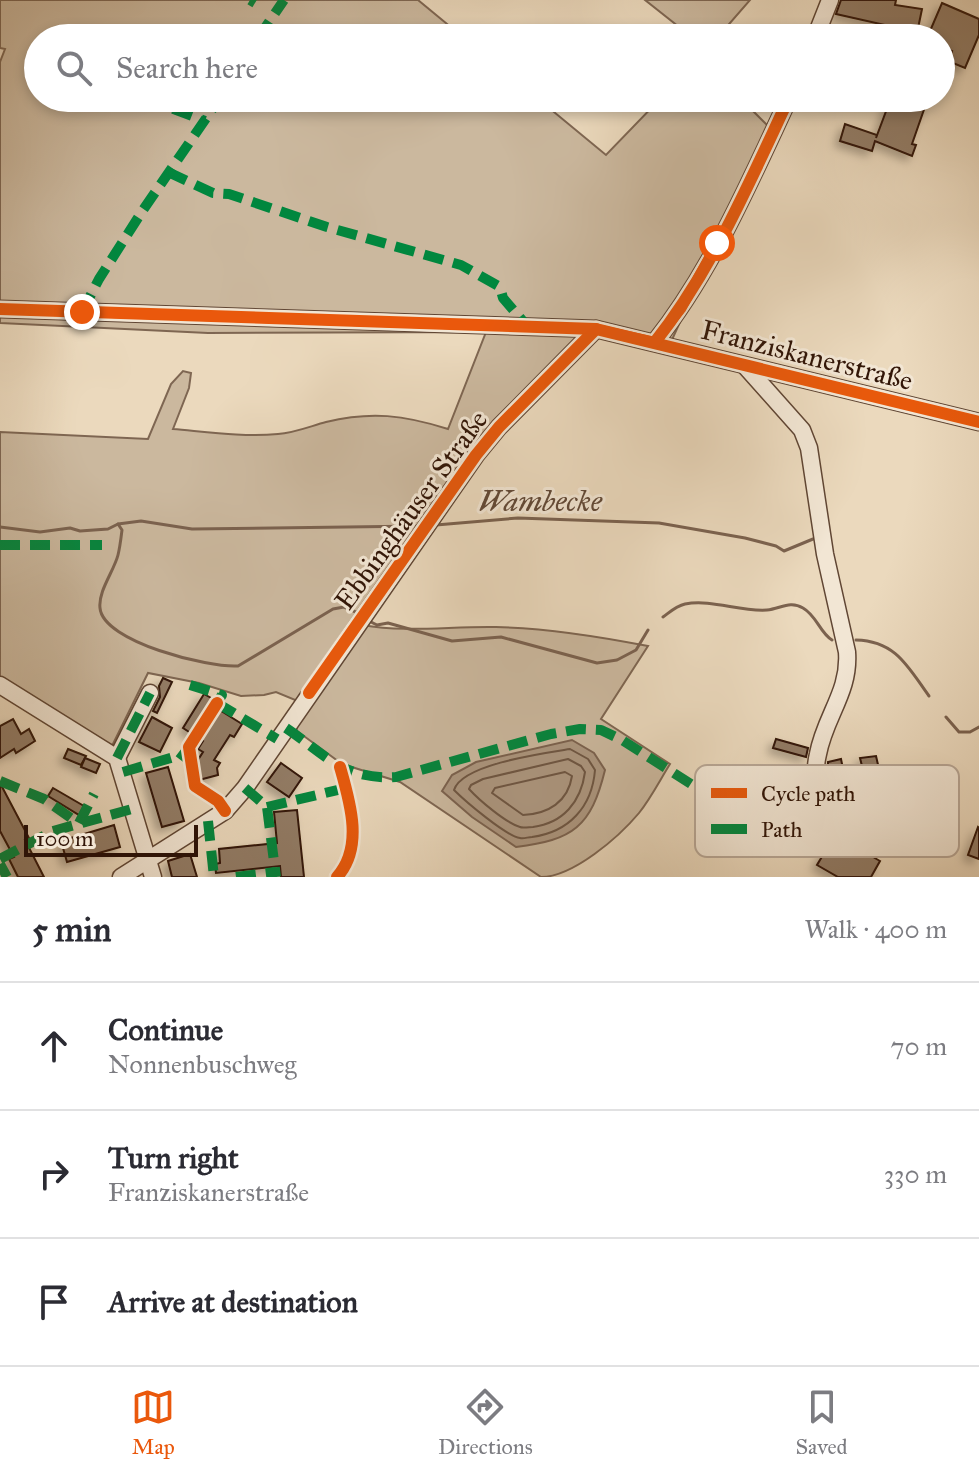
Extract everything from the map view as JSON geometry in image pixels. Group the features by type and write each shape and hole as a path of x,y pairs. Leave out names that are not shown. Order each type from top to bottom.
{"street":[{"path":"821,24 830,0"},
{"path":"655,342 681,309 782,112"},
{"name":"Franziskanerstraße","path":"0,309 596,329 979,422"},
{"name":"Ebbinghäuser Straße","path":"121,877 225,811 245,788 476,455 499,427 596,329"},
{"name":"Franziskanerstraße","path":"745,366 802,430 813,465 825,554 847,652 844,688 818,752 816,765"},
{"path":"0,685 117,758 153,877"},
{"path":"117,758 150,693"}],"shaded area":[{"path":"0,0 418,0 447,24 24,24 24,112 554,112 606,155 647,112 754,112 778,136 690,300 671,342 596,336 487,445 362,625 395,629 535,629 648,646 601,719 670,764 639,813 594,854 567,870 541,877 400,782 342,764 297,731 295,723 305,704 276,692 241,696 199,683 148,673 112,746 0,679 0,432 148,439 171,384 183,371 191,373 189,388 173,429 239,435 278,434 326,422 373,416 417,420 448,429 486,332 208,333 0,323 0,62 5,49 0,48"},
{"path":"645,0 750,0 729,24 675,24"}],"water":[{"path":"572,740 594,753 605,770 586,818 566,835 516,847 472,817 442,791 452,775 476,762"}],"building":[{"path":"841,0 896,0 895,5 922,9 919,24 881,24 836,14"},
{"path":"942,3 979,19 979,35 965,68 955,64 955,24 933,24"},
{"path":"886,112 923,112 912,144 916,145 912,156 875,141 872,151 840,141 845,124 877,135 876,138"},
{"path":"163,678 172,682 157,713 153,711 160,697 159,686"},
{"path":"204,694 213,699 210,704 242,724 234,737 230,735 214,760 220,763 218,775 199,780 196,763 203,752 198,749 203,741 183,728"},
{"path":"152,717 172,728 160,752 139,742"},
{"path":"13,719 21,734 29,729 35,741 16,753 14,749 0,758 0,726"},
{"path":"776,739 808,748 806,757 773,748"},
{"path":"68,749 86,756 81,765 64,758"},
{"path":"876,756 878,765 862,765 860,758"},
{"path":"85,758 100,764 96,773 81,767"},
{"path":"841,759 842,765 828,765 828,762"},
{"path":"281,763 302,778 289,797 267,782"},
{"path":"168,767 184,821 162,827 146,773"},
{"path":"0,783 29,838 25,840 44,877 18,877 9,859 14,857 0,831"},
{"path":"53,788 84,806 79,815 48,796"},
{"path":"297,810 304,877 281,877 280,866 216,873 215,864 220,863 219,849 277,843 274,812"},
{"path":"114,825 120,847 67,862 61,841"},
{"path":"979,828 979,859 968,855"},
{"path":"190,854 197,877 172,877 168,861"},
{"path":"822,857 873,857 880,861 871,877 838,877 817,865"}],"waterway":[{"name":"Wambecke","path":"436,525 518,518 659,523 745,538 784,551 813,539"},
{"name":"Wambecke","path":"0,527 40,532 70,528 80,531 108,529 118,524 141,521 192,529 421,526"},
{"name":"Wambecke","path":"118,524 122,530 119,552 101,595 100,608 106,620 119,632 137,642 205,663 238,666 333,609 344,607 358,613"},
{"name":"Wambecke","path":"663,617 679,606 695,603 757,610 794,605 808,611 832,640"},
{"name":"Wambecke","path":"367,620 377,625 388,623 452,641 501,637 597,663 617,660 636,650 648,630"},
{"name":"Wambecke","path":"856,640 881,645 891,651 907,666 929,696"},
{"name":"Wambecke","path":"946,717 959,732 970,732 979,727"}],"marked path":[{"path":"250,0 255,3"},
{"path":"268,24 284,0"},
{"path":"182,112 205,121"},
{"path":"82,312 143,210 210,112"},
{"path":"168,172 213,193 229,194 327,227 461,265 500,287 503,298 528,327"},
{"path":"0,545 102,545"},
{"path":"190,685 222,695 217,703"},
{"path":"117,758 150,693"},
{"path":"217,703 277,739"},
{"path":"286,728 336,764 378,777 396,777 551,734 580,729 601,730 695,787"},
{"path":"123,772 174,757 179,760 189,747"},
{"path":"0,781 44,799 78,823"},
{"path":"245,788 267,807 276,877"},
{"path":"267,807 346,788"},
{"path":"79,823 94,794"},
{"path":"0,859 53,831 132,809"},
{"path":"208,821 214,877"},
{"path":"0,864 7,877"},
{"path":"236,877 276,872"}],"cycle path":[{"path":"655,342 712,255 782,112"},
{"path":"0,309 596,329 979,422"},
{"path":"309,693 476,455 499,427 596,329"},
{"path":"217,703 189,747 195,786 218,801 225,811"},
{"path":"337,877 345,865 352,838 351,809 340,767"}],"route":[{"path":"82,312 596,329 655,342 681,309 717,243"}]}
